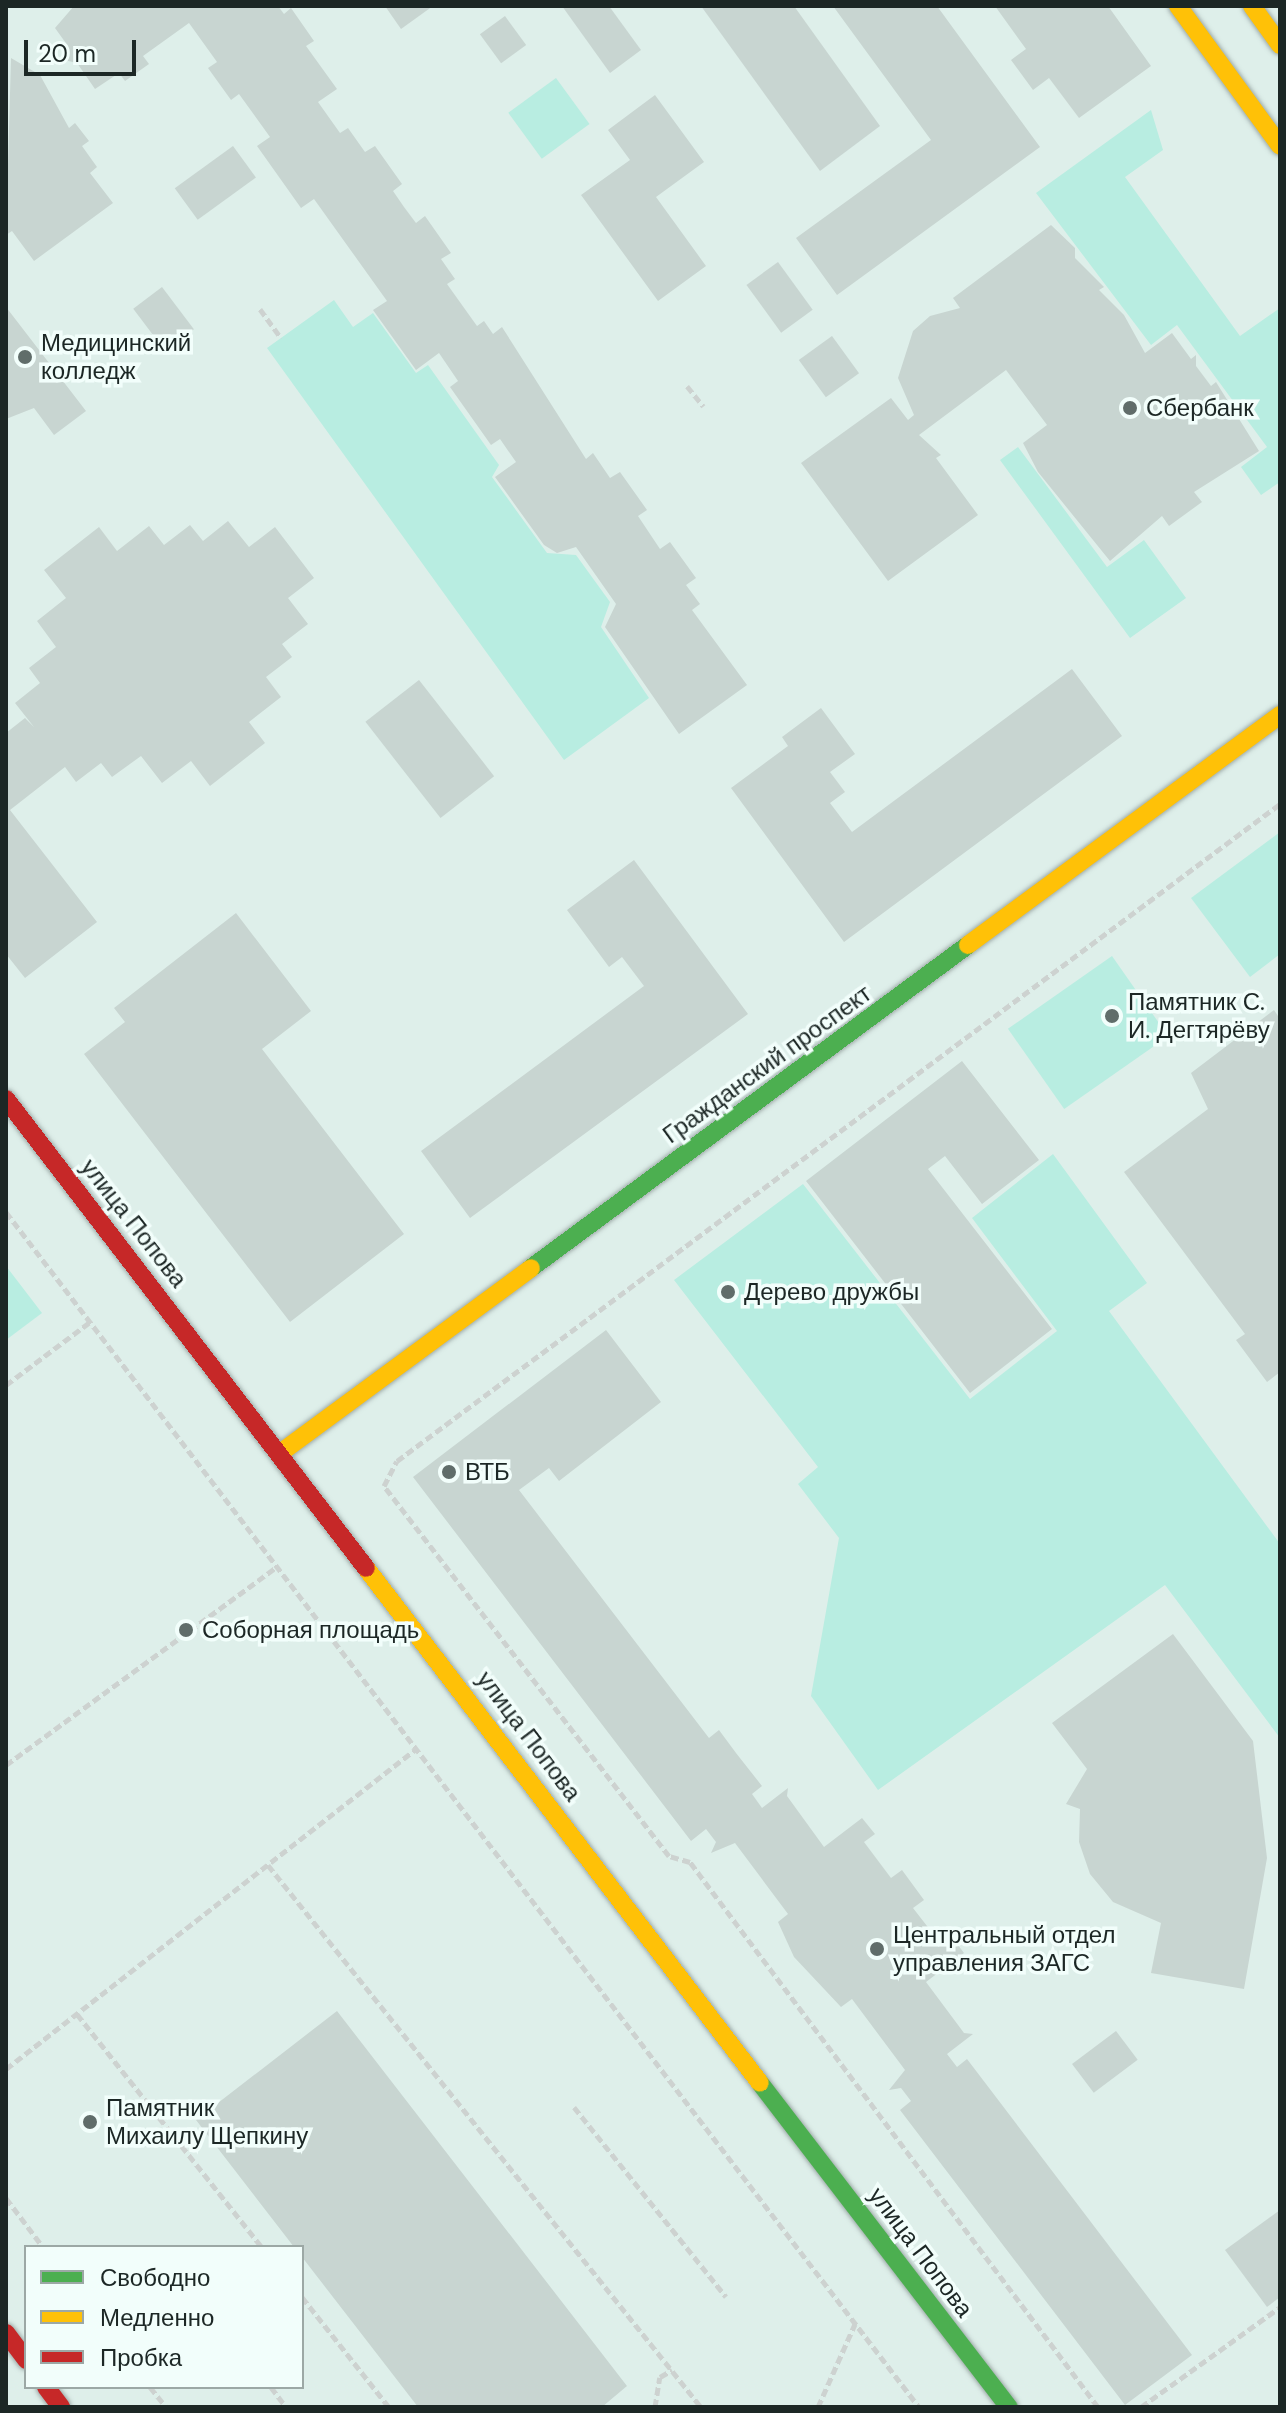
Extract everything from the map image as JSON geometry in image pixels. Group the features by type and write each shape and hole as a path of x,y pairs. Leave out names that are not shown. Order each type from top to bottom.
{"main road":[{"path":"1178,6 1280,146"},
{"path":"1252,6 1280,45"},
{"name":"Гражданский проспект","path":"283,1451 1280,715"},
{"name":"улица Попова","path":"6,1099 283,1451 1009,2407"},
{"path":"6,2333 24,2357"},
{"path":"48,2389 61,2407"}],"path":[{"path":"260,309 281,338"},
{"path":"687,386 703,406"},
{"path":"1098,2407 690,1862 669,1856 384,1486 397,1461 1280,804"},
{"path":"6,1212 919,2407"},
{"path":"6,1385 90,1322"},
{"path":"6,1765 277,1567"},
{"path":"6,2069 416,1749"},
{"path":"268,1865 701,2407"},
{"path":"77,2014 260,2245"},
{"path":"574,2107 726,2297"},
{"path":"6,2198 41,2245"},
{"path":"304,2300 389,2407"},
{"path":"1141,2407 1280,2307"},
{"path":"818,2407 856,2324"},
{"path":"655,2407 660,2377 672,2370"},
{"path":"152,2389 166,2407"},
{"path":"272,2389 286,2407"}],"green space":[{"path":"556,78 590,124 542,159 508,113"},
{"path":"1151,110 1163,150 1125,177 1240,336 1280,308 1280,482 1261,495 1241,467 1267,447 1177,325 1151,345 1036,193"},
{"path":"334,300 353,327 373,313 416,373 428,365 499,465 492,477 547,553 576,555 610,602 601,627 649,698 564,760 267,348"},
{"path":"1018,447 1107,567 1144,540 1186,598 1130,638 1000,460"},
{"path":"1280,832 1280,954 1250,977 1191,898"},
{"path":"1112,956 1168,1036 1064,1109 1008,1029"},
{"path":"1053,1154 1147,1283 1109,1311 1280,1544 1280,1738 1165,1585 878,1790 811,1696 839,1538 798,1484 818,1467 674,1280 803,1184 970,1399 1057,1331 972,1218"},
{"path":"6,1266 42,1313 6,1340"}],"building":[{"path":"74,6 278,6 284,14 291,8 314,41 306,46 337,89 318,102 340,133 348,128 365,152 375,146 402,184 393,191 404,207 416,223 425,216 451,253 441,259 455,279 447,284 477,326 484,321 493,334 502,327 586,459 593,453 610,478 620,472 647,510 638,516 660,549 670,542 696,578 686,585 700,604 692,610 747,685 679,734 605,627 616,604 576,547 557,553 544,545 495,477 516,462 500,439 491,445 450,387 458,381 439,353 416,370 373,310 387,301 314,199 301,208 257,146 270,137 239,94 231,100 208,68 217,62 189,23 143,56 149,64 125,81 119,73 95,89 77,63 64,60 68,46 55,28"},
{"path":"385,6 433,6 401,29"},
{"path":"562,6 609,6 641,50 610,73"},
{"path":"701,6 794,6 880,126 820,171"},
{"path":"833,6 937,6 1040,147 837,295 796,238 931,140"},
{"path":"995,6 1108,6 1151,66 1079,118 1049,78 1033,90 1011,60 1026,49"},
{"path":"505,16 526,45 501,63 480,34"},
{"path":"11,58 40,75 69,128 75,123 89,141 82,146 97,167 90,173 113,203 34,261 12,231 6,235"},
{"path":"655,95 704,162 656,197 706,266 658,301 581,195 630,160 608,130"},
{"path":"233,146 256,178 198,220 175,188"},
{"name":"Сбербанк","path":"1051,225 1075,248 1075,258 1104,287 1099,290 1124,315 1145,353 1172,333 1191,359 1196,355 1196,366 1211,386 1216,382 1259,451 1194,492 1202,502 1169,526 1162,516 1110,561 1038,472 1023,443 1047,425 1006,370 919,435 941,455 936,458 978,515 888,581 801,463 891,398 908,420 914,415 898,378 913,331 930,316 960,308 953,298"},
{"path":"778,262 813,310 781,333 746,285"},
{"path":"162,287 194,329 165,351 133,309"},
{"name":"Медицинский колледж","path":"6,307 86,411 54,435 34,408 6,419"},
{"path":"832,336 859,373 826,397 799,360"},
{"path":"228,521 249,547 275,527 314,578 288,598 308,624 282,644 292,657 266,677 281,697 249,722 265,743 210,786 191,761 162,783 141,756 112,777 101,763 76,782 65,767 10,810 97,922 25,978 6,954 6,733 25,718 34,727 15,703 40,683 29,668 56,647 37,621 66,598 44,570 99,527 117,551 149,526 164,545 190,525 203,541"},
{"path":"1072,669 1122,736 844,942 731,788 788,746 782,737 821,708 855,754 830,772 845,792 830,803 852,832"},
{"path":"419,680 494,776 441,818 365,722"},
{"path":"634,860 748,1014 470,1218 421,1151 644,986 622,957 609,967 567,910"},
{"path":"236,913 311,1011 262,1049 404,1234 290,1322 84,1054 125,1022 114,1008"},
{"path":"1274,1010 1280,1019 1280,1372 1267,1382 1236,1340 1245,1334 1124,1172 1208,1109 1191,1073"},
{"path":"962,1061 1039,1160 982,1204 945,1156 928,1169 1052,1329 970,1393 806,1181"},
{"path":"606,1330 661,1402 559,1481 549,1468 519,1490 709,1738 719,1730 762,1786 752,1794 762,1808 788,1788 787,1796 824,1847 862,1818 875,1834 864,1842 891,1878 902,1870 924,1900 913,1908 941,1944 951,1936 964,1953 926,1982 964,2033 973,2034 947,2054 957,2067 967,2059 1192,2355 1125,2405 900,2110 911,2101 901,2088 889,2090 905,2070 852,1999 841,2007 794,1957 778,1922 788,1914 735,1843 711,1853 716,1842 706,1829 691,1841 413,1477"},
{"path":"1173,1634 1253,1741 1267,1858 1244,1989 1151,1973 1161,1923 1113,1902 1090,1874 1079,1842 1080,1809 1066,1804 1087,1769 1052,1723"},
{"path":"337,2011 627,2386 602,2407 418,2407 304,2260 304,2245 292,2245 196,2120"},
{"path":"1116,2031 1138,2060 1094,2093 1072,2064"},
{"path":"1280,2210 1280,2297 1267,2307 1225,2250"}],"traffic: fast":[{"path":"531,1268 968,945"},
{"path":"760,2083 1009,2407"}],"traffic: slow":[{"path":"1178,6 1280,146"},
{"path":"1252,6 1280,45"},
{"path":"968,945 1280,715"},
{"path":"283,1451 531,1268"},
{"path":"366,1568 760,2083"}],"traffic: jam":[{"path":"6,1099 366,1568"},
{"path":"6,2333 24,2357"},
{"path":"48,2389 61,2407"}],"place":[{"name":"Медицинский колледж","path":"25,357"},
{"name":"Сбербанк","path":"1130,408"},
{"name":"Памятник С. И. Дегтярёву","path":"1112,1016"},
{"name":"Дерево дружбы","path":"728,1292"},
{"name":"ВТБ","path":"449,1472"},
{"name":"Соборная площадь","path":"186,1630"},
{"name":"Центральный отдел управления ЗАГС","path":"877,1949"},
{"name":"Памятник Михаилу Щепкину","path":"90,2122"}]}
